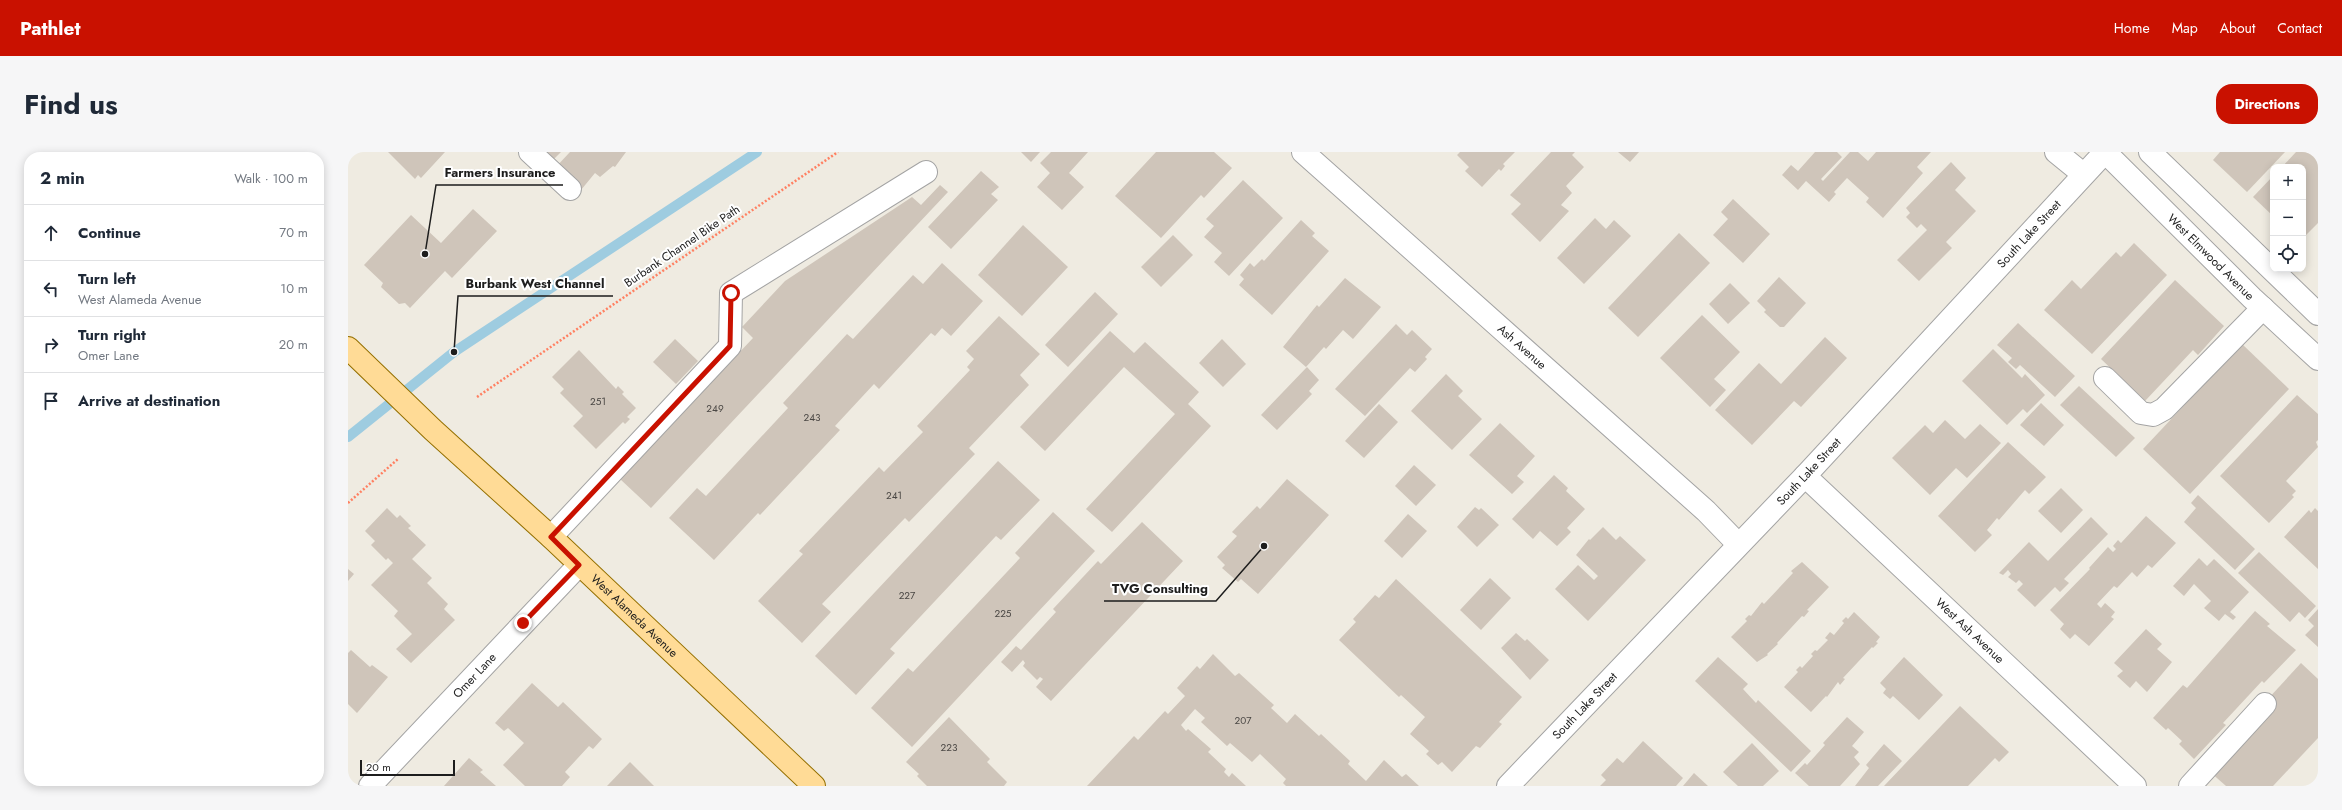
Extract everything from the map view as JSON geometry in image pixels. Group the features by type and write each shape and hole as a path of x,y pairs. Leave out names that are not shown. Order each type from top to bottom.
{"main road":[{"name":"West Alameda Avenue","path":"348,348 428,425 551,537 814,786"}],"street":[{"path":"530,152 570,189"},
{"name":"Ash Avenue","path":"1303,152 1706,511 1738,544"},
{"path":"2056,152 2083,174"},
{"name":"South Lake Street","path":"1508,786 1738,544 1805,476 2105,152"},
{"name":"West Elmwood Avenue","path":"2105,152 2257,303 2318,359"},
{"path":"2150,152 2270,267"},
{"path":"551,537 730,346 731,293 926,172"},
{"path":"2105,378 2141,413 2153,415 2164,409 2257,303 2275,272 2318,315 2296,339"},
{"name":"West Ash Avenue","path":"1805,476 2135,786"},
{"name":"Omer Lane","path":"370,786 579,565"},
{"path":"2190,786 2265,704"}],"path":[{"name":"Burbank Channel Bike Path","path":"477,397 838,152"},
{"path":"348,503 398,460"}],"building":[{"path":"388,152 445,152 421,178 418,175 415,179"},
{"path":"542,152 561,152 552,161"},
{"path":"570,152 626,152 615,167 613,166 600,177 595,173 581,190 555,168"},
{"path":"1021,152 1040,152 1031,162"},
{"path":"1051,152 1088,152 1069,173 1084,187 1062,210 1037,187 1050,173 1040,163"},
{"path":"1156,152 1214,152 1232,168 1204,198 1201,195 1161,238 1115,196"},
{"path":"1460,152 1515,152 1503,164 1505,166 1501,171 1499,169 1482,187 1465,171 1469,167 1457,155"},
{"path":"1551,152 1575,152 1572,155 1584,167 1566,186 1572,193 1561,205 1569,211 1540,242 1511,214 1521,204 1510,195"},
{"path":"1618,152 1639,152 1630,162"},
{"path":"1815,152 1837,152 1842,157 1821,179 1823,181 1850,152 1858,152 1868,161 1876,152 1931,152 1917,167 1923,173 1883,218 1866,202 1869,198 1847,178 1834,192 1836,194 1829,202 1806,181 1798,190 1782,175 1791,165 1798,171"},
{"path":"2220,152 2285,152 2274,164 2270,164 2270,168 2247,192 2213,160"},
{"path":"2296,152 2318,152 2318,223 2306,235 2306,164 2285,164"},
{"path":"1951,162 1966,178 1955,190 1976,211 1946,242 1952,248 1919,281 1897,260 1927,230 1921,224 1917,228 1906,217 1910,213 1906,208"},
{"path":"981,171 999,187 991,194 998,200 951,249 928,227"},
{"path":"2270,179 2270,213 2253,197"},
{"path":"1243,180 1283,218 1229,276 1214,262 1222,253 1204,237 1214,226 1206,219"},
{"path":"940,185 948,192 651,508 620,479 753,338 742,327 785,281 912,197 921,205"},
{"path":"1733,199 1770,234 1743,263 1713,235 1728,219 1721,212"},
{"path":"473,209 497,231 452,278 445,271 410,308 405,303 399,304 381,287 383,283 364,265 411,215 441,243"},
{"path":"1595,218 1606,229 1614,220 1631,236 1584,284 1557,258"},
{"path":"1301,220 1315,233 1312,236 1329,251 1272,315 1239,285 1244,279 1240,275 1250,263 1254,267 1262,259 1264,261"},
{"path":"1023,225 1068,267 1022,316 978,275"},
{"path":"1679,233 1710,263 1638,337 1608,308"},
{"path":"1173,235 1193,255 1161,287 1141,267"},
{"path":"2134,243 2167,275 2092,354 2044,310 2072,280 2081,289 2116,252 2121,257"},
{"path":"942,263 983,301 951,336 942,328 935,336 931,333 879,389 874,384 835,426 840,430 760,515 758,513 714,560 669,518 697,488 706,496 788,408 783,403 847,334 853,339 913,275 923,284"},
{"path":"1779,277 1806,303 1784,327 1780,327 1764,312 1766,310 1757,301"},
{"path":"1345,278 1381,307 1353,339 1343,330 1326,349 1324,347 1306,367 1283,347 1317,305 1319,307"},
{"path":"2175,280 2224,326 2198,355 2193,350 2145,401 2101,359"},
{"path":"1730,283 1750,303 1728,324 1709,304"},
{"path":"1095,292 1118,314 1068,367 1045,345"},
{"path":"1702,315 1740,352 1714,379 1726,390 1710,407 1660,358"},
{"path":"999,316 1040,354 1020,375 1029,385 969,448 975,454 909,522 905,518 822,604 831,612 802,643 758,601 803,554 799,551 879,467 884,472 923,432 917,426 970,370 967,367 974,359 966,351"},
{"path":"2018,323 2075,376 2055,397 2020,365 2016,369 2008,362 2012,358 1997,345"},
{"path":"1396,324 1407,335 1412,330 1432,349 1425,357 1427,359 1415,372 1410,368 1365,416 1335,389"},
{"path":"1110,331 1134,353 1145,342 1199,392 1188,404 1211,426 1112,532 1086,509 1175,414 1124,367 1045,451 1020,427"},
{"path":"1825,337 1847,358 1801,407 1794,401 1752,445 1715,410 1759,363 1781,384"},
{"path":"675,339 698,361 676,384 653,362"},
{"path":"1222,339 1246,364 1223,387 1199,363"},
{"path":"2242,344 2289,389 2190,494 2143,449"},
{"path":"1993,349 2022,378 2025,374 2045,395 2027,413 2023,409 2007,425 1962,381"},
{"path":"579,350 616,389 618,386 624,392 622,394 636,408 627,417 630,419 625,424 623,422 596,449 573,426 583,416 560,393 564,389 552,377"},
{"path":"1307,367 1319,380 1309,391 1312,394 1277,430 1261,415"},
{"path":"1446,374 1463,391 1458,396 1482,419 1452,450 1411,411"},
{"path":"2079,386 2135,438 2116,457 2060,405"},
{"path":"2297,395 2318,414 2318,440 2316,442 2318,447 2286,481 2296,491 2292,495 2294,497 2269,523 2220,476"},
{"path":"2041,403 2064,425 2044,446 2020,425"},
{"path":"1379,404 1398,422 1364,458 1345,441"},
{"path":"1945,420 1965,439 1980,424 2001,443 1967,478 1956,468 1930,495 1892,458 1925,425 1933,433"},
{"path":"1500,423 1535,456 1517,476 1524,482 1512,494 1469,455"},
{"path":"2008,442 2046,477 2029,494 2025,490 1999,520 1997,518 1987,530 1992,535 1975,552 1938,516"},
{"path":"998,461 1040,500 1001,540 996,536 890,649 895,653 856,695 815,656"},
{"path":"1414,465 1436,485 1416,506 1395,486"},
{"path":"1554,475 1568,488 1566,491 1585,509 1567,528 1571,532 1557,546 1540,531 1533,539 1512,519"},
{"path":"1287,479 1329,515 1258,594 1241,579 1238,582 1222,568 1225,565 1217,557 1237,536 1232,532 1257,506 1260,509"},
{"path":"2061,488 2083,510 2061,533 2038,511"},
{"path":"2198,495 2255,549 2235,570 2184,522 2196,508 2191,503"},
{"path":"1475,507 1479,510 1481,508 1499,525 1477,547 1457,527"},
{"path":"387,508 397,518 400,515 411,526 408,528 426,545 412,559 432,578 427,583 448,604 444,609 455,620 411,663 396,649 412,634 394,616 398,611 371,585 393,563 388,558 386,560 371,545 375,541 365,531"},
{"path":"2315,508 2318,511 2318,569 2284,537 2309,510 2311,513"},
{"path":"1053,512 1095,551 912,747 871,708 908,668 913,672 1020,558 1015,553"},
{"path":"1408,514 1427,531 1402,558 1384,541"},
{"path":"2146,516 2176,543 2152,568 2148,565 2137,577 2132,572 2117,588 2114,586 2097,604 2101,608 2105,603 2115,612 2111,617 2114,619 2089,646 2075,634 2070,639 2060,629 2064,624 2050,610 2090,569 2089,568 2108,547 2113,552 2116,549 2113,546 2118,540 2121,543"},
{"path":"2091,517 2108,534 2064,579 2069,583 2060,592 2055,587 2035,607 2017,590 2023,584 2019,580 2016,583 2008,577 2011,574 2008,570 2003,575 1999,573 2029,542 2048,561"},
{"path":"1142,522 1183,561 1051,701 1036,687 1043,679 1040,677 1037,680 1023,666 1025,663 1023,660 1012,672 1001,662 1016,646 1021,650 1056,612 1053,609 1098,561 1101,564"},
{"path":"1603,527 1616,540 1620,536 1646,560 1588,621 1555,589 1578,565 1594,580 1598,576 1576,555 1589,539 1590,540"},
{"path":"2259,552 2316,606 2305,618 2299,612 2290,622 2238,573"},
{"path":"2199,558 2207,566 2214,559 2249,592 2230,612 2236,617 2233,620 2225,614 2219,621 2204,608 2211,601 2194,584 2184,596 2173,586"},
{"path":"1802,562 1829,587 1807,610 1809,611 1804,617 1802,616 1777,643 1778,644 1767,654 1768,655 1757,662 1731,637 1747,621 1745,619 1749,615 1751,616 1762,602 1764,604 1793,573 1791,571"},
{"path":"348,569 354,574 348,581"},
{"path":"1490,578 1511,598 1481,630 1460,610"},
{"path":"1396,579 1522,697 1499,722 1502,724 1480,748 1476,746 1452,772 1442,762 1438,765 1426,754 1429,751 1410,734 1425,717 1401,695 1399,697 1339,640 1356,622 1353,619 1375,595 1379,598"},
{"path":"2318,609 2318,647 2305,635 2314,626 2308,620"},
{"path":"2255,611 2270,624 2267,626 2296,650 2264,683 2262,681 2223,723 2226,725 2194,759 2179,744 2182,741 2168,728 2166,730 2153,718 2183,685 2187,688"},
{"path":"1854,612 1880,637 1876,642 1878,643 1873,648 1872,647 1843,678 1845,679 1840,685 1838,682 1827,697 1826,696 1811,712 1784,687 1798,672 1796,670 1800,666 1802,668 1813,656 1811,654 1815,650 1817,651 1828,640 1825,638 1830,632 1834,635 1844,623 1842,621 1846,617 1848,619"},
{"path":"2146,629 2162,644 2157,649 2172,662 2147,692 2136,681 2130,688 2117,676 2123,671 2114,663"},
{"path":"1516,633 1525,641 1527,639 1549,660 1530,680 1501,648"},
{"path":"351,650 370,667 372,665 388,677 357,713 348,704 348,653"},
{"path":"1213,654 1235,676 1239,673 1274,705 1271,708 1287,723 1295,714 1319,736 1321,734 1350,761 1348,764 1366,781 1384,760 1402,777 1406,774 1419,786 1286,786 1283,783 1286,779 1260,754 1252,762 1230,743 1227,746 1201,722 1205,718 1195,709 1181,725 1186,731 1188,729 1211,749 1208,752 1226,769 1224,772 1229,777 1232,773 1246,786 1087,786 1134,736 1138,740 1165,711 1168,714 1185,696 1177,688 1197,666 1200,669"},
{"path":"1718,657 1748,684 1743,689 1756,703 1758,700 1811,751 1791,772 1695,681"},
{"path":"1904,657 1943,695 1919,720 1893,696 1890,699 1883,693 1886,689 1880,683"},
{"path":"2301,663 2318,679 2318,738 2273,786 2226,786 2209,771 2267,700"},
{"path":"532,683 558,707 563,702 602,739 593,749 589,746 565,772 570,777 562,786 525,786 503,765 524,743 508,728 504,731 495,723"},
{"path":"1960,706 2009,752 1999,762 1995,758 1968,786 1884,786"},
{"path":"949,717 990,759 987,762 1007,782 1004,786 927,786 917,776 919,774 906,762"},
{"path":"1847,717 1864,732 1852,746 1859,752 1854,757 1860,764 1840,786 1809,786 1795,773 1805,763 1807,765 1825,745 1823,743"},
{"path":"1643,741 1683,778 1676,786 1600,786 1606,780 1601,775 1617,758 1623,763"},
{"path":"1752,743 1779,771 1763,786 1738,786 1723,772"},
{"path":"1884,744 1902,761 1878,786 1855,786 1869,768 1866,765"},
{"path":"469,758 483,770 480,772 496,786 444,786"},
{"path":"630,762 654,786 607,786"},
{"path":"1694,773 1708,786 1683,786"},
{"path":"2318,778 2318,786 2310,786"}],"waterway":[{"path":"348,437 454,352 757,152"}],"place":[{"name":"Farmers Insurance","path":"425,254"},
{"name":"Burbank West Channel","path":"454,352"},
{"name":"TVG Consulting","path":"1264,546"}],"route":[{"path":"523,623 579,565 551,537 730,346 731,293"}]}
